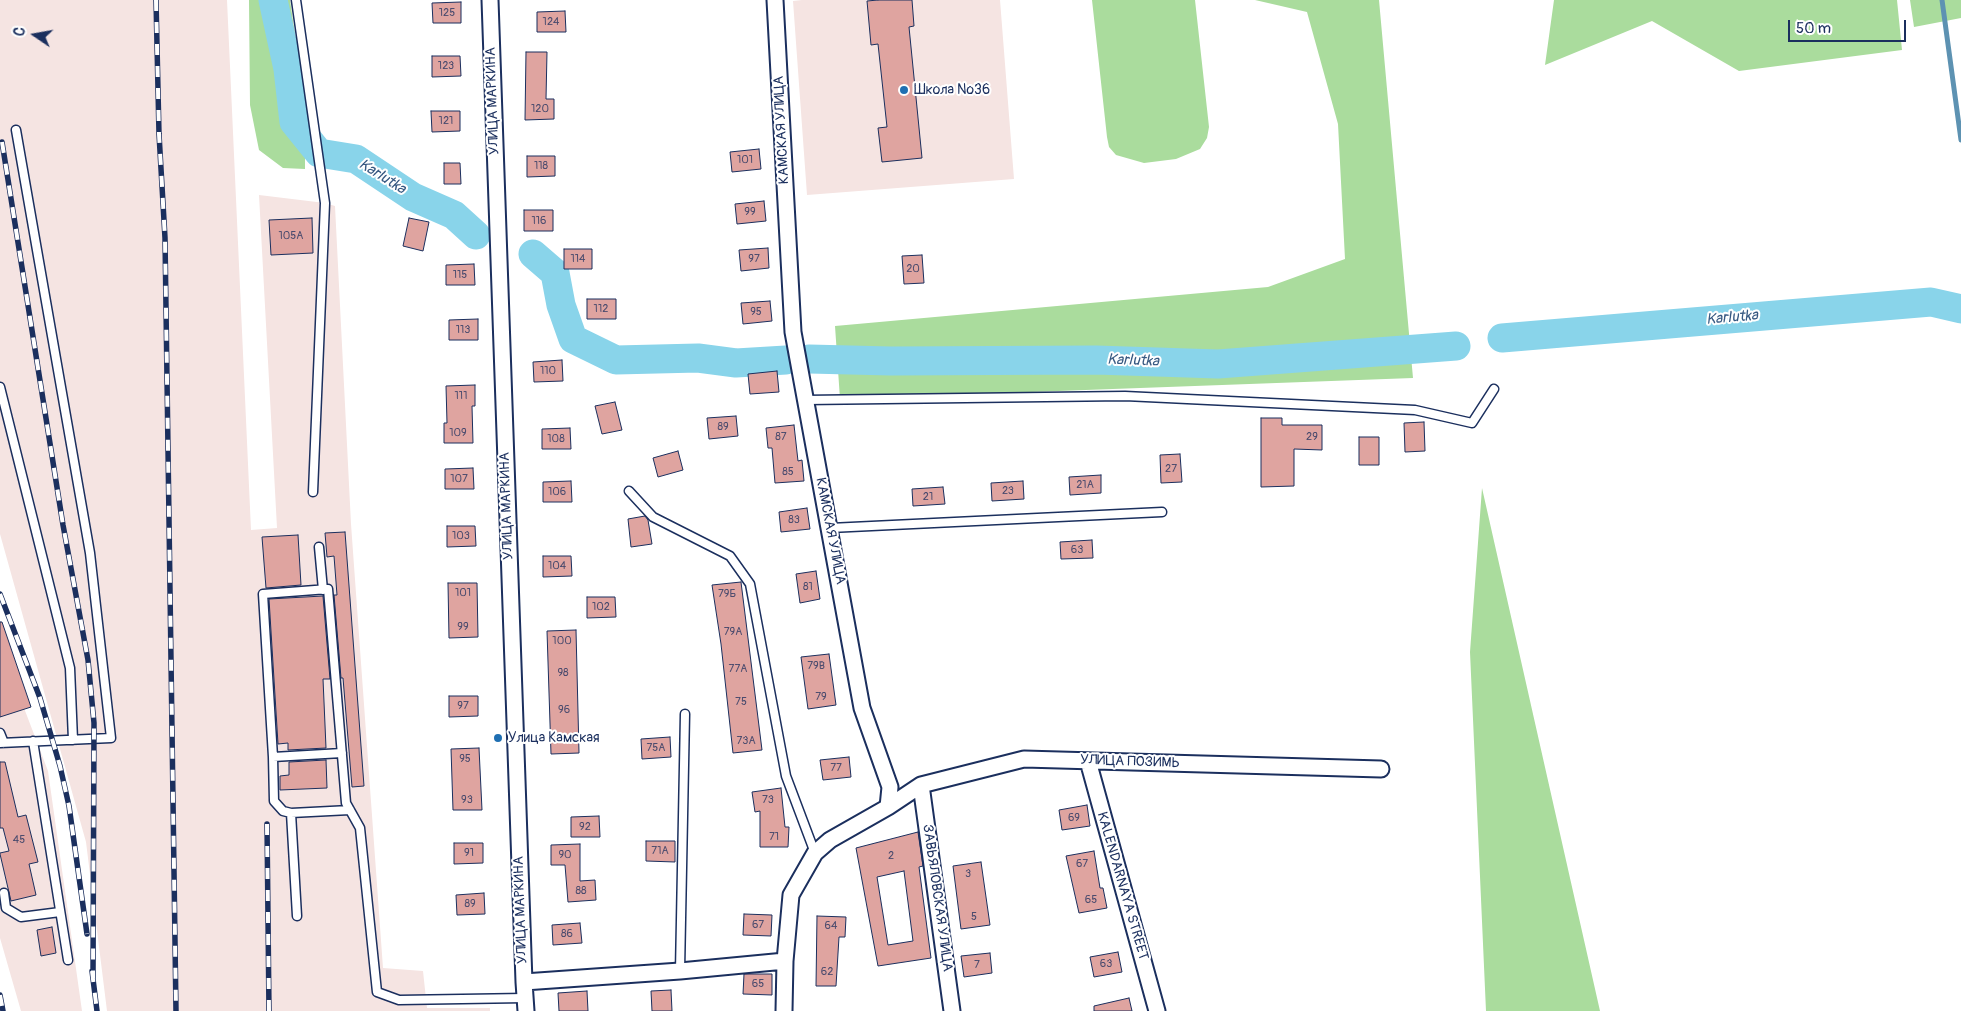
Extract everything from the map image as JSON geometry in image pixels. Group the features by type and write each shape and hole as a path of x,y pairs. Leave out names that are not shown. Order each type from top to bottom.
{"street":[{"name":"УЛИЦА МАРКИНА","path":"490,0 526,1004"},
{"name":"КАМСКАЯ УЛИЦА","path":"775,0 793,332 862,708 890,787 888,807"},
{"name":"УЛИЦА ПОЗИМЬ","path":"888,807 921,785 1024,759 1381,769"},
{"name":"KALENDARNAYA STREET","path":"1088,760 1157,1011"},
{"name":"ЗАВЬЯЛОВСКАЯ УЛИЦА","path":"921,785 952,1011"},
{"path":"784,1011 785,961 791,895 815,853 830,840 888,807"},
{"path":"524,982 680,971 785,961"}],"lane":[{"path":"296,0 325,202 313,492"},
{"path":"0,733 2,743 111,738 90,553 16,130"},
{"path":"0,387 70,668 73,740"},
{"path":"805,400 1125,396 1415,410 1472,423 1494,389"},
{"path":"629,491 653,517 730,556 750,584 786,776 815,853"},
{"path":"830,528 1162,512"},
{"path":"320,547 323,590"},
{"path":"350,810 291,813 283,811 274,801 263,594 328,589 346,803 350,810 360,828 377,992 399,1000 526,1004"},
{"path":"680,971 685,714"},
{"path":"33,741 68,960"},
{"path":"273,757 342,753"},
{"path":"291,813 297,916"},
{"path":"4,893 6,908 21,917 60,912"}],"shaded area":[{"path":"0,0 227,0 251,530 277,528 259,195 325,203 335,206 351,524 383,968 423,971 427,1008 490,1008 490,1011 107,1011 86,842 0,534"},
{"name":"Школа №36","path":"1000,0 1014,179 807,195 793,1"},
{"path":"0,645 48,771 82,1011 21,1011 0,938"}],"green space":[{"path":"249,0 290,0 305,104 305,169 283,168 259,150 250,105"},
{"path":"1092,0 1195,0 1209,127 1207,138 1200,149 1176,159 1144,163 1116,155 1109,147"},
{"path":"1255,0 1379,0 1413,378 840,399 835,326 1268,287 1345,259 1338,124 1307,12"},
{"path":"1554,0 1897,0 1902,50 1739,71 1652,21 1545,65"},
{"path":"1910,0 1961,0 1961,18 1914,27"},
{"path":"1482,488 1600,1011 1486,1011 1470,652"}],"building":[{"path":"912,0 914,26 909,27 922,158 882,162 878,128 887,127 878,44 871,45 867,1"},
{"path":"461,2 461,23 433,23 432,3"},
{"path":"565,11 566,32 537,32 537,12"},
{"path":"526,52 547,52 546,99 554,99 554,119 525,120"},
{"path":"432,56 460,56 461,76 432,77"},
{"path":"431,111 460,111 460,131 432,132"},
{"path":"759,149 761,169 732,172 730,152"},
{"path":"527,156 555,156 555,176 527,177"},
{"path":"444,163 460,163 461,184 444,184"},
{"path":"764,201 766,221 737,224 735,204"},
{"path":"524,210 553,210 553,231 524,231"},
{"path":"312,218 313,253 271,255 269,220"},
{"path":"409,218 429,222 423,251 403,246"},
{"path":"768,248 769,268 741,271 739,250"},
{"path":"564,249 592,249 592,269 564,269"},
{"path":"922,255 924,283 904,284 902,256"},
{"path":"474,264 475,285 446,285 446,265"},
{"path":"587,299 616,299 616,319 587,319"},
{"path":"770,301 772,321 743,324 741,303"},
{"path":"478,319 478,340 449,340 449,320"},
{"path":"562,360 563,381 534,382 533,362"},
{"path":"777,371 779,392 750,394 748,374"},
{"path":"475,385 475,406 472,406 473,443 444,443 444,423 447,423 446,386"},
{"path":"615,402 622,430 602,434 595,406"},
{"path":"736,416 738,436 709,439 707,418"},
{"path":"1261,418 1282,418 1282,425 1322,425 1322,450 1294,449 1294,486 1261,487"},
{"path":"1424,422 1425,451 1405,452 1404,423"},
{"path":"794,425 798,461 802,460 804,481 775,483 772,448 768,448 766,428"},
{"path":"570,428 571,449 542,449 542,429"},
{"path":"1359,437 1379,437 1379,465 1359,465"},
{"path":"678,451 683,470 658,477 653,458"},
{"path":"1180,454 1182,482 1161,483 1160,455"},
{"path":"473,468 474,489 445,489 445,469"},
{"path":"1101,475 1101,493 1070,495 1069,477"},
{"path":"571,481 572,502 543,502 543,482"},
{"path":"1023,481 1024,499 992,501 991,483"},
{"path":"943,487 945,504 913,506 912,489"},
{"path":"807,508 810,529 781,532 779,512"},
{"path":"645,516 648,520 652,544 631,547 628,519"},
{"path":"447,526 475,526 476,546 447,547"},
{"path":"345,532 364,786 352,787 334,595 337,595 334,556 327,557 325,533"},
{"path":"298,535 301,585 266,588 262,537"},
{"path":"1092,540 1093,558 1061,559 1060,542"},
{"path":"543,556 571,556 572,576 543,577"},
{"path":"816,571 820,599 800,603 796,574"},
{"path":"741,582 762,750 733,753 721,644 712,585"},
{"path":"448,583 477,583 478,637 449,638"},
{"path":"323,596 330,679 323,679 326,748 288,750 288,743 278,744 269,599"},
{"path":"587,597 615,597 616,617 587,618"},
{"path":"0,622 2,622 31,707 0,717"},
{"path":"576,630 579,753 551,754 547,631"},
{"path":"829,654 836,705 808,709 801,657"},
{"path":"449,696 478,696 478,716 449,717"},
{"path":"670,737 671,757 642,759 641,739"},
{"path":"479,748 482,810 453,810 451,749"},
{"path":"849,757 851,777 823,780 820,760"},
{"path":"326,760 327,788 280,790 280,776 289,775 289,762"},
{"path":"0,762 5,762 18,817 26,815 38,862 29,864 36,895 11,901 0,854 9,851 3,828 0,828"},
{"path":"781,788 785,827 789,827 788,847 760,847 760,811 755,812 752,792"},
{"path":"1087,805 1090,826 1062,830 1059,810"},
{"path":"599,816 600,837 571,837 571,817"},
{"path":"918,832 923,866 919,867 931,958 878,966 856,848","holes":["904,871 913,941 888,945 877,877"]},
{"path":"646,841 675,841 675,862 646,861"},
{"path":"454,843 483,843 483,863 454,864"},
{"path":"580,844 580,881 595,880 596,900 568,902 565,865 551,865 551,845"},
{"path":"1094,851 1100,888 1103,888 1107,908 1079,913 1066,856"},
{"path":"981,862 990,925 961,929 953,866"},
{"path":"484,893 485,914 457,915 456,895"},
{"path":"744,914 772,915 771,936 743,935"},
{"path":"817,916 846,917 845,937 839,937 836,986 816,986"},
{"path":"580,923 582,943 553,945 552,925"},
{"path":"52,927 56,953 41,956 37,930"},
{"path":"1118,952 1122,972 1094,977 1090,957"},
{"path":"990,953 992,973 964,977 961,956"},
{"path":"744,974 772,974 772,995 743,994"},
{"path":"671,990 672,1011 652,1011 651,991"},
{"path":"587,991 588,1011 559,1011 558,993"},
{"path":"1129,998 1132,1011 1094,1011 1094,1006"}],"waterway":[{"name":"Karlutka","path":"273,0 288,69 294,122 319,153 356,159 413,197 454,215 476,235"},
{"path":"1942,0 1961,140"},
{"name":"Karlutka","path":"533,254 555,273 561,305 573,339 616,360 698,358 736,363 786,360"},
{"name":"Karlutka","path":"1502,338 1931,302 1961,309"},
{"name":"Karlutka","path":"809,359 891,361 1096,360 1218,364 1456,346"}],"railway":[{"path":"156,0 159,134 165,238 176,1011"},
{"path":"2,142 63,525 88,660 94,723 93,978"},
{"path":"0,594 40,698 60,766 69,806 87,934"},
{"path":"267,824 269,1011"},
{"path":"92,971 97,1011"},
{"path":"0,995 3,1011"}],"place":[{"name":"Школа №36","path":"904,90"},
{"name":"Улица Камская","path":"498,738"}]}
